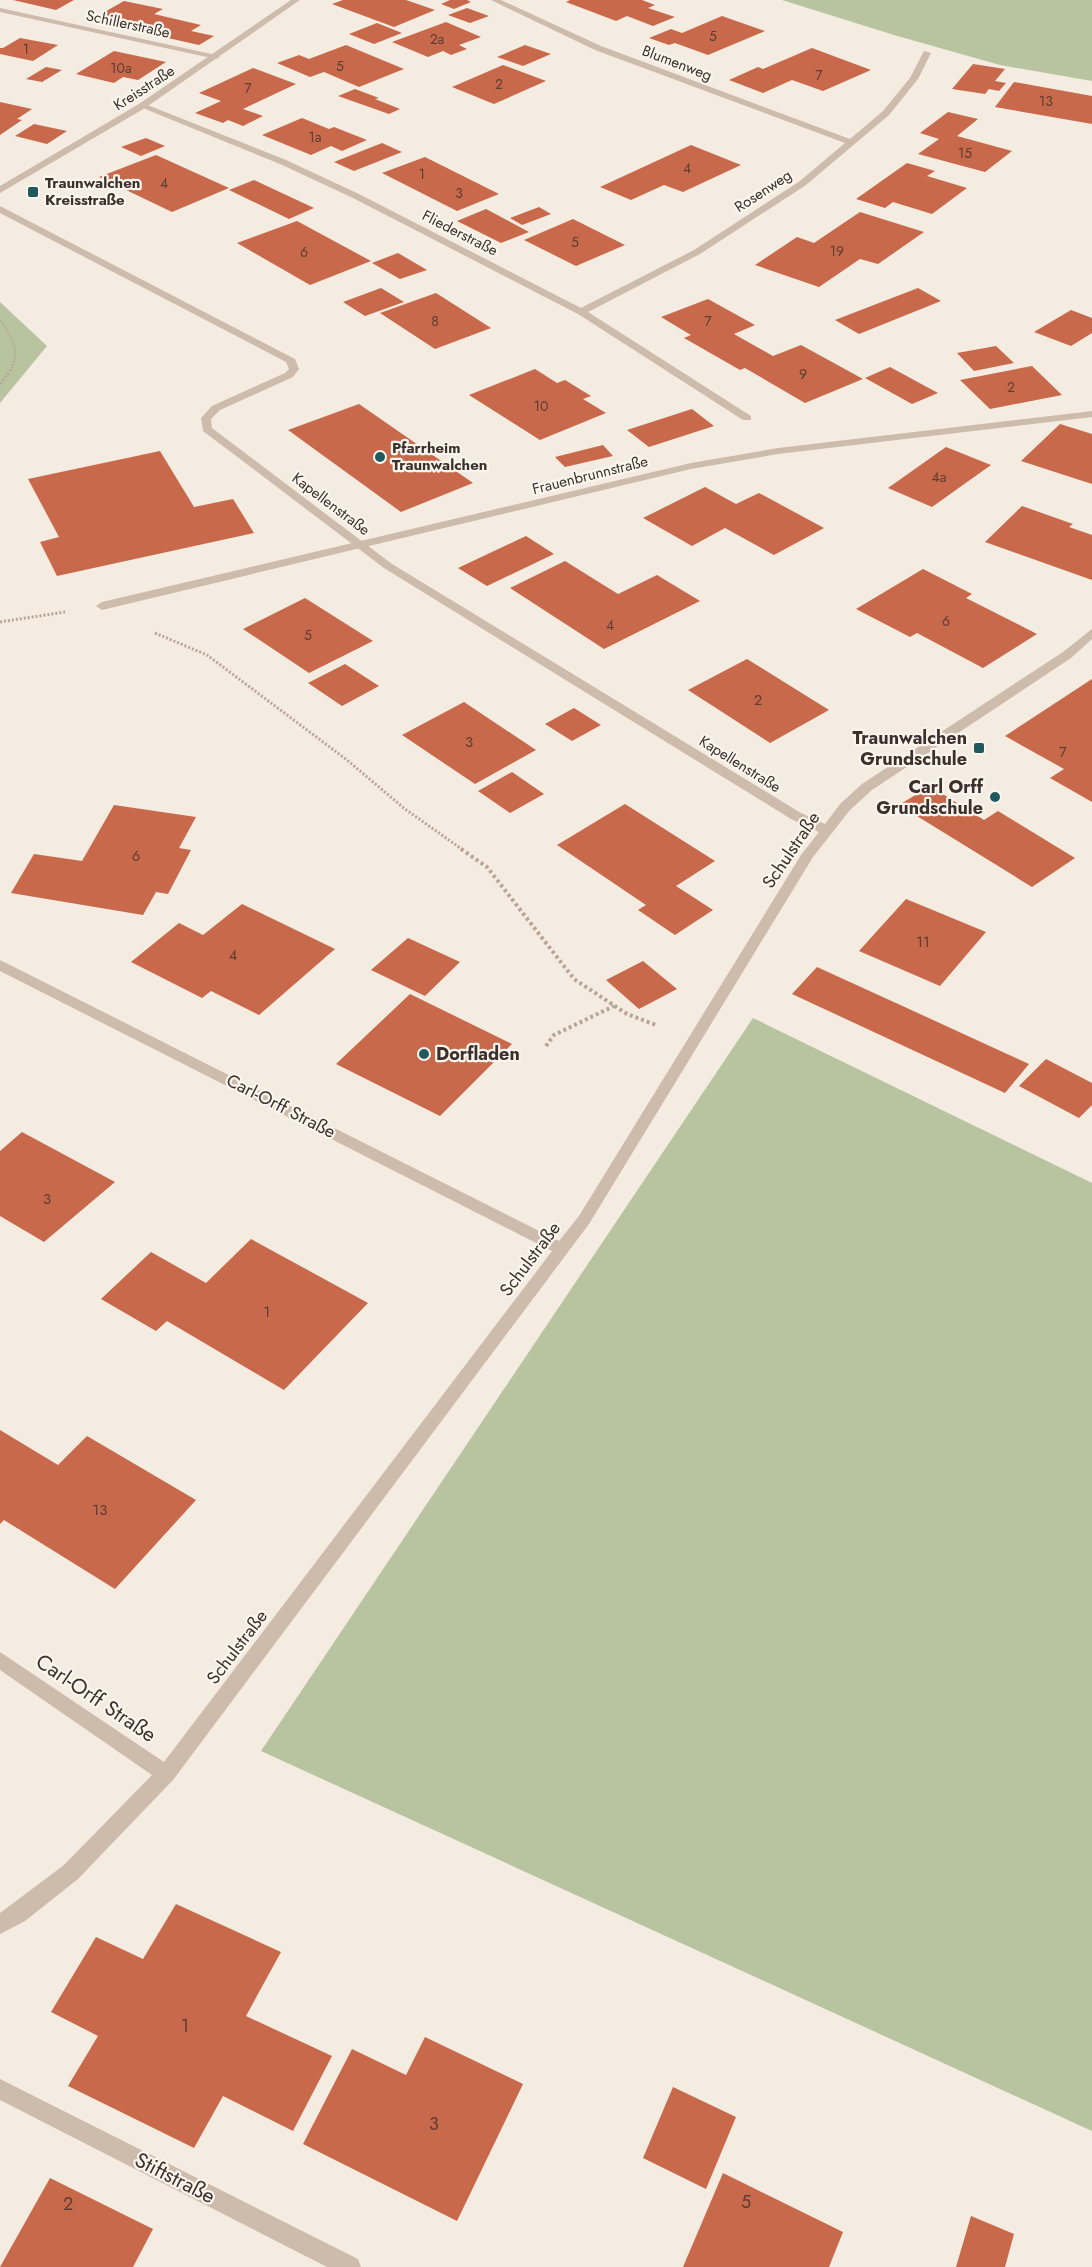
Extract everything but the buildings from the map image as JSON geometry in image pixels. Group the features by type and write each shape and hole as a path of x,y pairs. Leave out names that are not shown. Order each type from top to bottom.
{"street":[{"name":"Kreisstraße","path":"0,190 142,106 296,0"},
{"name":"Blumenweg","path":"495,0 598,48 852,143"},
{"name":"Schillerstraße","path":"0,10 216,57"},
{"name":"Rosenweg","path":"580,312 697,252 803,183 886,114 914,79 927,53"},
{"name":"Fliederstraße","path":"142,106 283,162 356,196 580,312 747,418"},
{"name":"Kapellenstraße","path":"0,209 291,361 294,369 280,381 216,408 206,418 207,429 388,566 776,804 826,830"},
{"name":"Frauenbrunnstraße","path":"107,605 691,466 778,451 1092,414"},
{"name":"Schulstraße","path":"0,1924 18,1914 71,1872 166,1774 584,1220 826,830 845,807 867,787 1067,655 1092,633"},
{"name":"Carl-Orff Straße","path":"0,965 561,1249"},
{"name":"Carl-Orff Straße","path":"0,1660 166,1774"},
{"name":"Stiftstraße","path":"0,2090 350,2267"}],"path":[{"path":"0,320 10,332 17,352 9,375 0,384"},
{"path":"0,622 107,605 117,616 207,655 347,760 405,809 487,867 574,979 627,1014 693,1041"},
{"path":"546,1046 554,1035 615,1006"}],"green space":[{"path":"782,0 1092,0 1092,81 1000,65"},
{"path":"0,302 47,346 0,403"},
{"path":"753,1018 1092,1183 1092,2131 261,1751"}],"place":[{"name":"Traunwalchen Kreisstraße","path":"33,192"},
{"name":"Pfarrheim Traunwalchen","path":"380,457"},
{"name":"Traunwalchen Grundschule","path":"979,748"},
{"name":"Carl Orff Grundschule","path":"995,797"},
{"name":"Dorfladen","path":"424,1054"}]}
